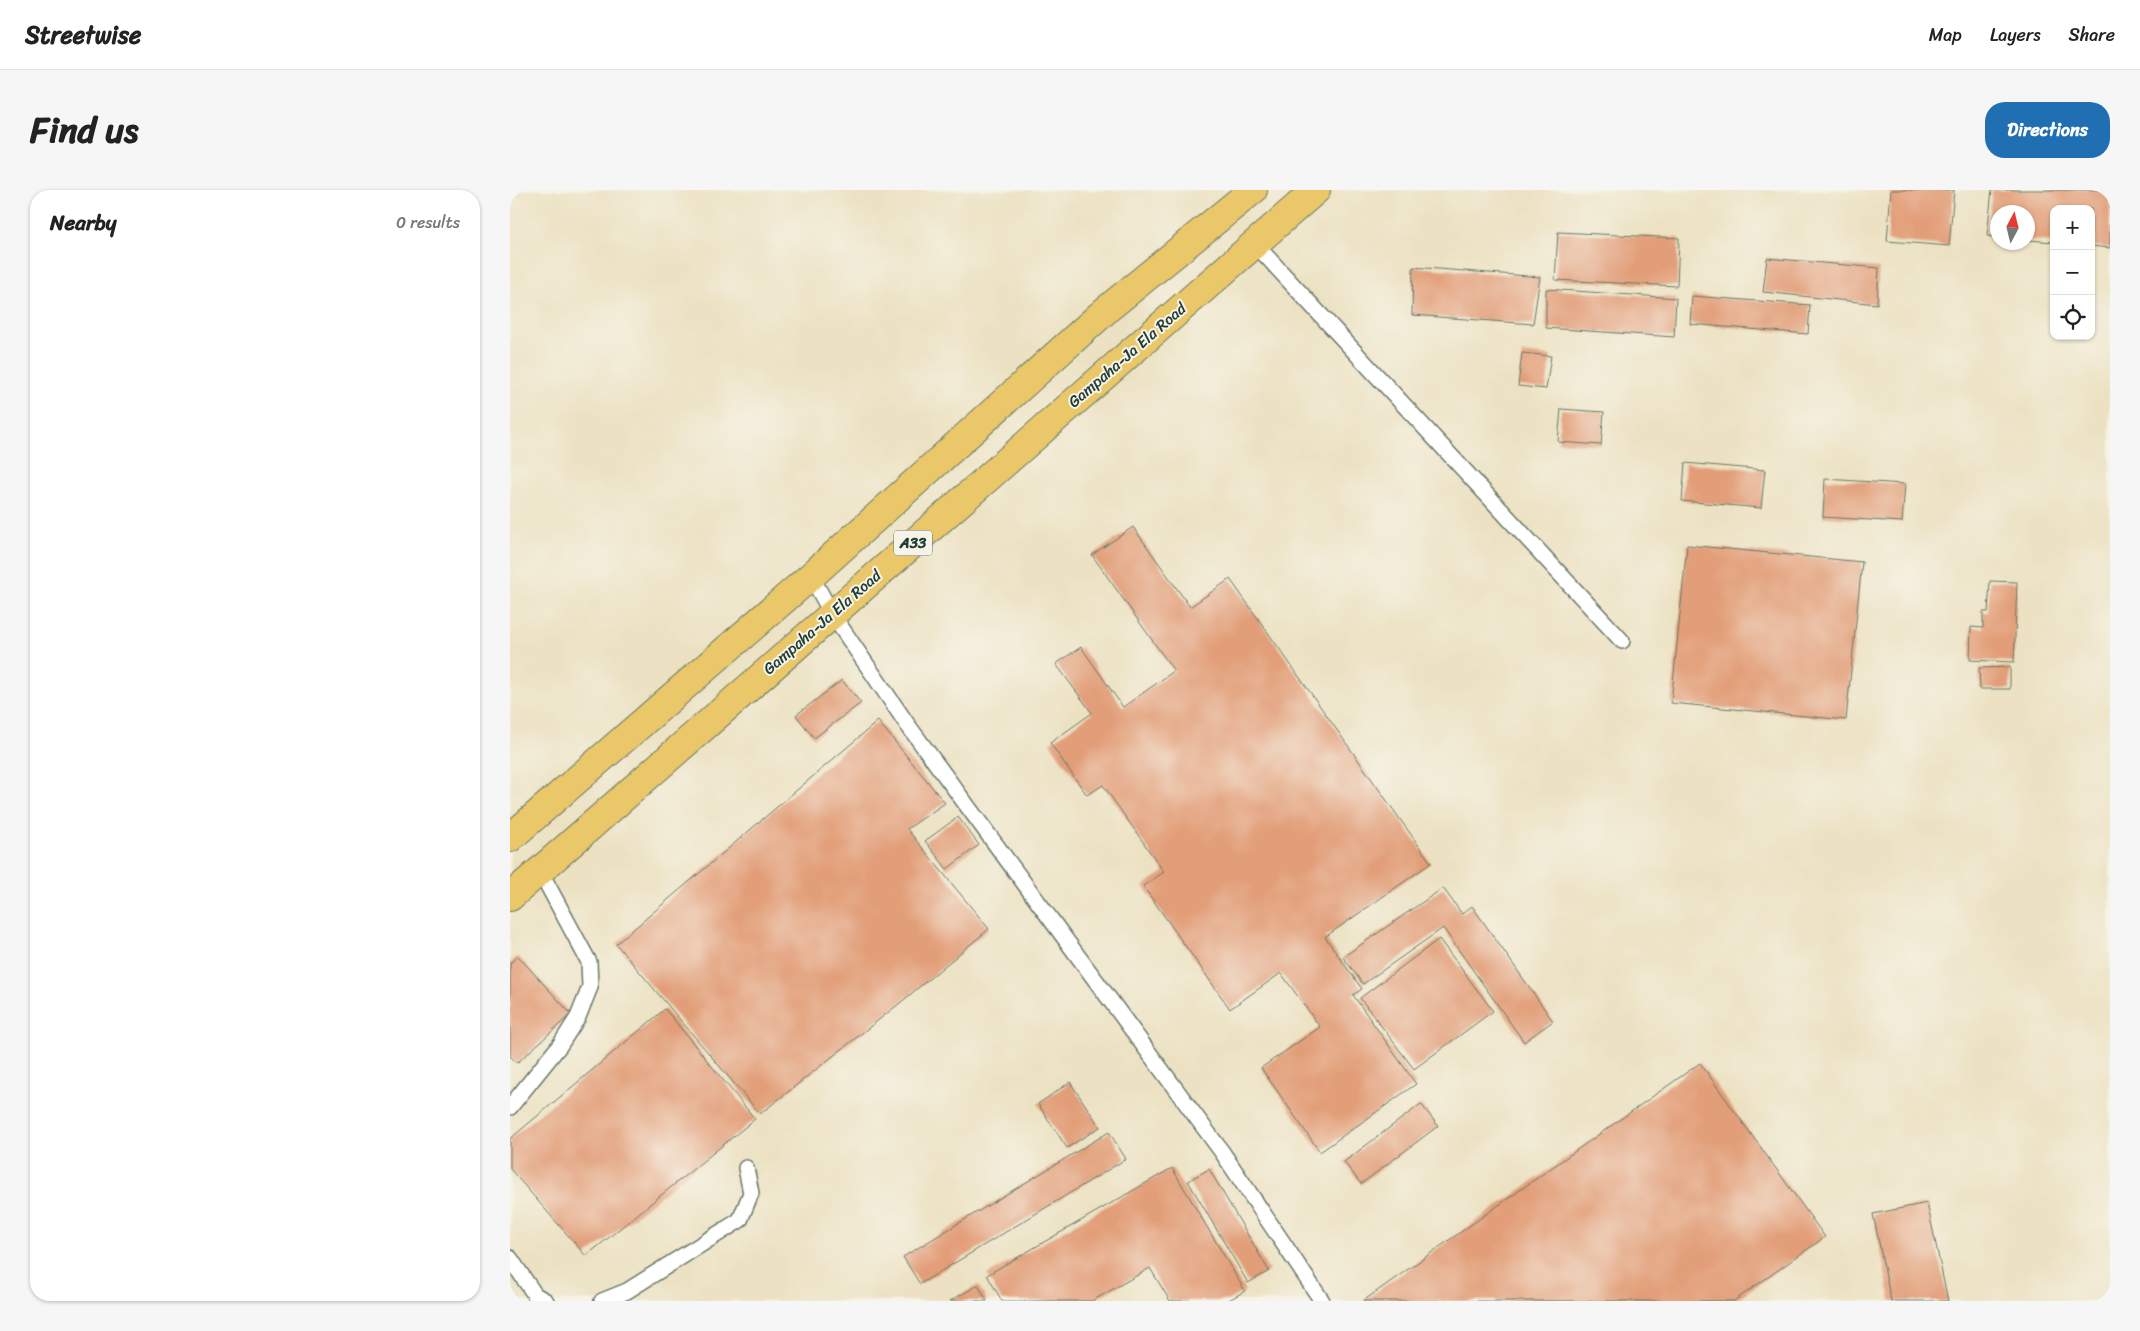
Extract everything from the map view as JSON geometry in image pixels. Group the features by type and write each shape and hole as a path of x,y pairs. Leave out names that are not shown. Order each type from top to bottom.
{"highway":[{"name":"A33","path":"510,838 811,576 1106,310 1252,190"},
{"name":"Gampaha-Ja Ela Road","path":"510,897 1256,245 1316,190"}],"lane":[{"path":"1256,245 1622,641"},
{"path":"811,576 832,614 908,724 1222,1152 1322,1301"},
{"path":"510,1108 560,1045 578,1017 590,987 589,962 540,871"},
{"path":"602,1301 627,1291 740,1220 750,1193 746,1168"},
{"path":"510,1258 536,1295 546,1301"}],"building":[{"path":"1891,190 1954,190 1949,246 1887,241"},
{"path":"1992,190 2110,190 2110,248 2095,246 2095,205 2050,205 2050,242 2035,241 2035,205 1990,205"},
{"path":"1990,208 1990,236 1987,236"},
{"path":"1558,232 1679,238 1677,286 1555,280"},
{"path":"1767,258 1879,268 1877,304 1763,292"},
{"path":"1413,267 1540,277 1533,324 1412,315"},
{"path":"1546,289 1676,298 1674,337 1546,328"},
{"path":"1692,296 1810,305 1808,334 1690,324"},
{"path":"1522,353 1551,356 1546,389 1518,386"},
{"path":"1561,409 1604,412 1601,445 1558,442"},
{"path":"1685,463 1765,470 1761,508 1682,501"},
{"path":"1825,479 1905,484 1902,522 1823,517"},
{"path":"1133,527 1190,607 1230,579 1431,863 1325,937 1362,989 1353,995 1416,1084 1320,1152 1261,1068 1320,1027 1281,973 1230,1009 1143,886 1164,872 1103,785 1087,795 1050,743 1092,713 1056,664 1081,647 1123,707 1174,671 1092,555"},
{"path":"1687,545 1862,562 1846,720 1671,703"},
{"path":"1990,581 2017,582 2014,662 1970,660 1971,627 1983,628 1983,612 1988,612"},
{"path":"2010,667 2010,689 1980,689 1979,668"},
{"path":"842,680 861,703 814,738 796,715"},
{"path":"878,721 945,803 907,829 989,929 900,1003 760,1114 616,944"},
{"path":"958,817 979,845 947,869 925,841"},
{"path":"1443,888 1462,914 1472,906 1553,1021 1524,1042 1443,928 1363,984 1343,957"},
{"path":"1439,939 1493,1011 1414,1069 1360,998"},
{"path":"518,956 571,1014 517,1063 510,1056 510,963"},
{"path":"665,1009 755,1119 586,1256 510,1169 510,1139"},
{"path":"1700,1063 1825,1237 1734,1301 1363,1301"},
{"path":"1070,1082 1100,1127 1067,1148 1038,1104"},
{"path":"1421,1104 1438,1126 1361,1184 1344,1162"},
{"path":"1109,1132 1126,1159 920,1284 903,1257"},
{"path":"1172,1168 1245,1291 1227,1301 1170,1301 1150,1268 1092,1301 1002,1301 987,1275"},
{"path":"1209,1169 1269,1271 1248,1283 1188,1181"},
{"path":"1927,1203 1948,1301 1891,1301 1873,1214"},
{"path":"978,1285 987,1301 950,1301"}]}
